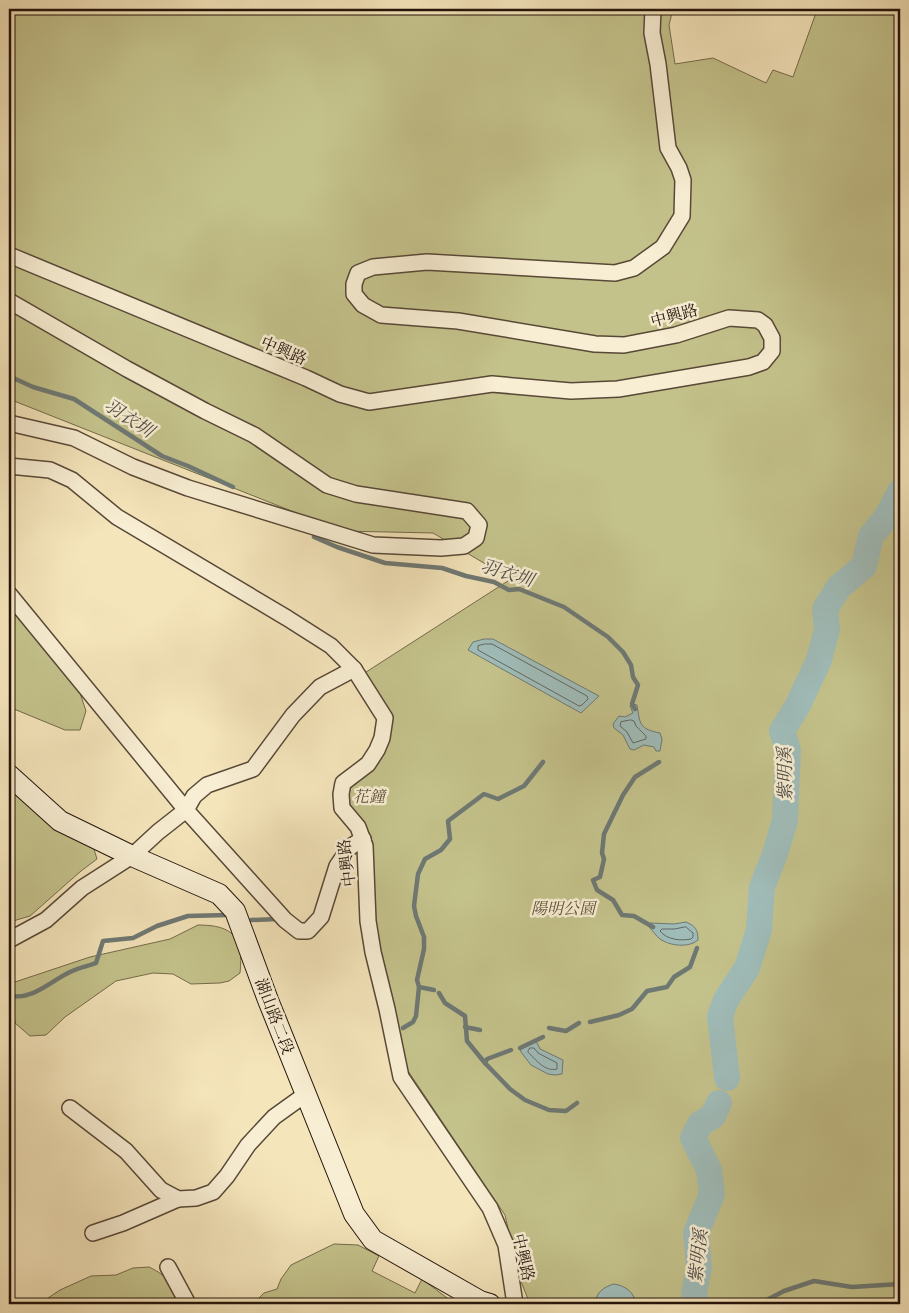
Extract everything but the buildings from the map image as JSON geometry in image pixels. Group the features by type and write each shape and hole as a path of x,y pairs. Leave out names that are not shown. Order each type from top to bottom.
{"street":[{"name":"中興路","path":"9,255 306,378 340,394 370,402 492,384 571,391 618,389 748,367 763,362 772,351 772,338 764,325 758,320 729,318 668,337 624,345 595,344 458,321 381,315 363,305 354,294 354,284 358,273 373,267 427,262 615,273 634,268 663,247 682,216 683,180 668,148 658,64 652,32 653,9"},
{"path":"9,301 136,373 254,435 327,485 356,494 468,511 479,525 476,538 464,546 441,548 373,545 188,488 133,467 74,438 9,423"},
{"name":"中興路","path":"9,466 50,470 72,480 117,517 331,646 354,669 384,718 382,738 377,750 368,764 343,783 341,794 342,808 358,827 365,846 368,921 373,952 401,1077 490,1208 506,1245 515,1304"},
{"path":"9,594 186,810 285,920 299,931 308,931 321,917 337,866 350,847 363,839"},
{"path":"9,940 46,920 82,888 132,856 186,810 194,796 207,785 253,769 293,715 320,687 354,669"},
{"name":"湖山路二段","path":"9,775 60,821 132,856 218,894 235,911 268,1000 354,1214 373,1240 480,1301 490,1304"},
{"path":"93,1233 123,1223 178,1199 196,1198 212,1192 227,1176 248,1145 274,1117 306,1094"},
{"path":"70,1108 126,1151 161,1190 178,1199"},
{"path":"168,1267 188,1304"}],"green space":[{"path":"9,9 673,9 669,25 675,64 713,58 766,83 773,70 793,77 817,10 815,9 900,9 900,1304 530,1304 518,1274 505,1215 406,1068 375,930 373,843 367,828 350,808 346,794 352,780 389,731 363,674 511,579 433,533 342,531 9,399"},
{"path":"9,605 80,693 86,711 80,730 65,730 9,707"},
{"path":"9,790 58,827 94,849 97,859 30,916 13,921 9,919"},
{"path":"198,925 220,927 234,936 238,942 241,961 240,973 229,981 191,984 173,974 153,973 116,981 65,1017 46,1035 30,1036 15,1023 14,1014 9,1011 9,984 90,957 170,939"},
{"path":"334,1244 358,1245 379,1256 372,1271 415,1293 422,1279 455,1304 253,1304 264,1293 277,1289 281,1279 291,1265"},
{"path":"149,1267 161,1274 169,1282 181,1304 39,1304 60,1290 91,1276 116,1275 133,1268"}],"water":[{"path":"493,639 599,696 581,713 468,650 473,642"},
{"path":"632,704 637,705 642,725 648,730 660,733 662,739 660,751 656,751 654,747 644,745 634,750 630,749 623,735 614,728 613,724 619,716 625,717 633,713 630,706"},
{"path":"686,922 695,928 698,940 685,945 674,945 664,941 649,927 650,923 674,924"},
{"path":"536,1041 540,1049 563,1060 562,1074 548,1074 531,1065 520,1048"},
{"path":"614,1284 629,1290 636,1304 595,1304 601,1291"}],"waterway":[{"name":"羽衣圳","path":"9,376 33,387 74,399 162,456 233,487"},
{"name":"紫明溪","path":"727,1078 720,1016 726,1000 747,968 759,930 762,887 775,854 785,820 788,750 782,731 798,705 819,660 827,629 825,609 839,587 864,566 871,536 886,518 900,492"},
{"name":"羽衣圳","path":"314,537 385,563 442,568 494,582 509,590 519,589 564,607 608,637 623,652 631,665 633,677 638,685 632,704 635,709"},
{"path":"403,1028 413,1022 416,1016 419,987 417,980 424,949 424,937 414,906 418,874 425,859 441,850 450,839 448,821 484,794 498,799 524,786 543,762"},
{"path":"653,927 634,916 622,915 613,900 597,890 593,880 600,877 604,859 602,853 604,834 623,795 635,777 659,762"},
{"path":"9,996 18,997 33,993 76,969 96,963 103,941 133,938 157,926 188,916 227,915"},
{"path":"251,920 278,919"},
{"path":"590,1022 619,1015 632,1009 647,991 667,987 674,977 690,967 697,948"},
{"path":"419,987 434,990"},
{"path":"439,993 445,1003 465,1016 467,1041 485,1063 487,1059 511,1050"},
{"path":"549,1028 566,1031 579,1023"},
{"path":"465,1027 480,1030"},
{"path":"520,1048 543,1037"},
{"path":"485,1063 510,1089 525,1100 549,1110 566,1111 577,1103"},
{"name":"紫明溪","path":"696,1304 694,1294 699,1267 696,1233 712,1194 709,1170 693,1138 700,1124 713,1116 719,1103"},
{"path":"759,1304 784,1291 814,1281 852,1287 900,1284"}],"park label":[{"name":"花鐘","path":"369,796"},
{"name":"陽明公園","path":"563,908"}]}
